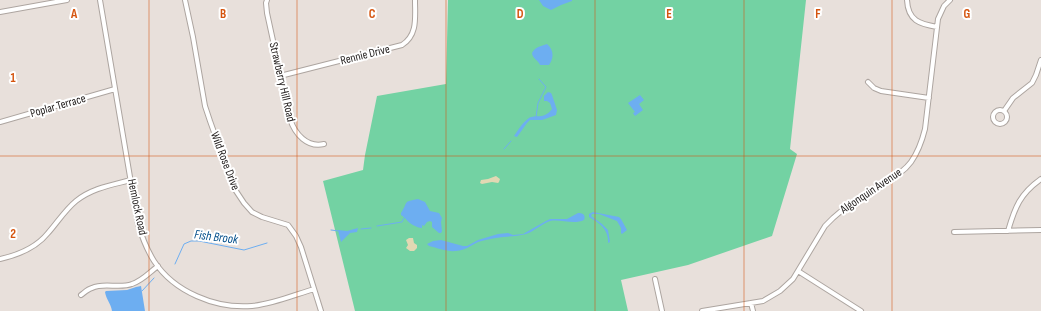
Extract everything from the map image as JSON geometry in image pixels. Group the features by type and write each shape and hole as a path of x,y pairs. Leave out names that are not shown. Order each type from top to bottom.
{"street":[{"path":"0,12 40,2 67,0"},
{"name":"Hemlock Road","path":"100,0 140,230 148,250 158,266 174,282 191,294 219,304 236,306 266,304 314,289"},
{"name":"Wild Rose Drive","path":"185,0 205,106 234,188 244,204 252,212 291,228 301,247 321,311"},
{"name":"Strawberry Hill Road","path":"267,0 266,12 290,119 296,133 302,138 314,145 324,144"},
{"name":"Rennie Drive","path":"280,76 402,45 410,38 414,30 416,0"},
{"path":"908,0 909,10 919,23 937,27"},
{"name":"Algonquin Avenue","path":"702,311 762,301 780,291 793,279 825,226 833,218 902,172 910,163 918,151 925,129 938,19 944,6 950,0"},
{"path":"1004,111 1013,98 1032,83 1041,60"},
{"path":"868,82 874,88 881,90 929,98"},
{"name":"Poplar Terrace","path":"0,122 115,89"},
{"path":"1008,231 1014,210 1019,200 1041,179"},
{"path":"0,259 21,253 42,240 70,207 91,191 131,180"},
{"path":"954,232 1041,230"},
{"path":"81,295 97,286 132,285 158,266"},
{"path":"798,271 861,311"},
{"path":"655,278 662,311"},
{"path":"751,303 753,311"}],"green space":[{"path":"448,0 806,0 790,149 797,154 772,236 688,265 621,280 628,311 355,311 323,181 363,170 377,96 446,84"}],"sand":[{"path":"496,176 500,179 498,183 480,183 481,180"},
{"path":"413,238 414,243 417,245 417,248 414,251 410,251 406,248 408,245 406,240"}],"water":[{"path":"539,0 572,1 551,10 543,6"},
{"path":"547,44 552,51 552,60 549,65 540,65 532,53 536,48"},
{"path":"548,92 552,95 557,110 556,115 542,120 530,120 517,137 514,136 529,118 543,116 552,109 550,103 544,101 544,96"},
{"path":"640,95 644,100 639,104 643,110 635,116 633,113 635,112 628,103"},
{"path":"418,199 425,202 430,211 439,213 442,218 441,233 432,227 432,222 430,221 424,226 422,225 422,228 420,228 411,224 401,215 406,203"},
{"path":"593,212 619,217 627,230 622,234 621,228 617,221 599,214 592,214 591,216 608,230 610,242 608,243 607,234 603,227 589,217 589,214"},
{"path":"578,213 584,215 584,220 576,222 550,221 526,234 482,241 465,249 453,251 429,246 427,244 433,241 441,240 467,246 478,240 498,234 523,234 550,219 567,219"},
{"path":"358,228 357,232 350,233 341,242 338,230 347,231"},
{"path":"141,286 145,311 112,311 105,292 106,291 127,290"}],"waterway":[{"name":"Fish Brook","path":"536,117 538,103 546,87 539,79"},
{"name":"Fish Brook","path":"504,149 511,141"},
{"name":"Fish Brook","path":"377,226 402,222 404,218"},
{"name":"Fish Brook","path":"361,229 371,228"},
{"name":"Fish Brook","path":"331,230 339,231"},
{"name":"Fish Brook","path":"175,264 184,244 191,241 199,241 244,250 267,243"},
{"name":"Fish Brook","path":"142,291 154,278"}]}
